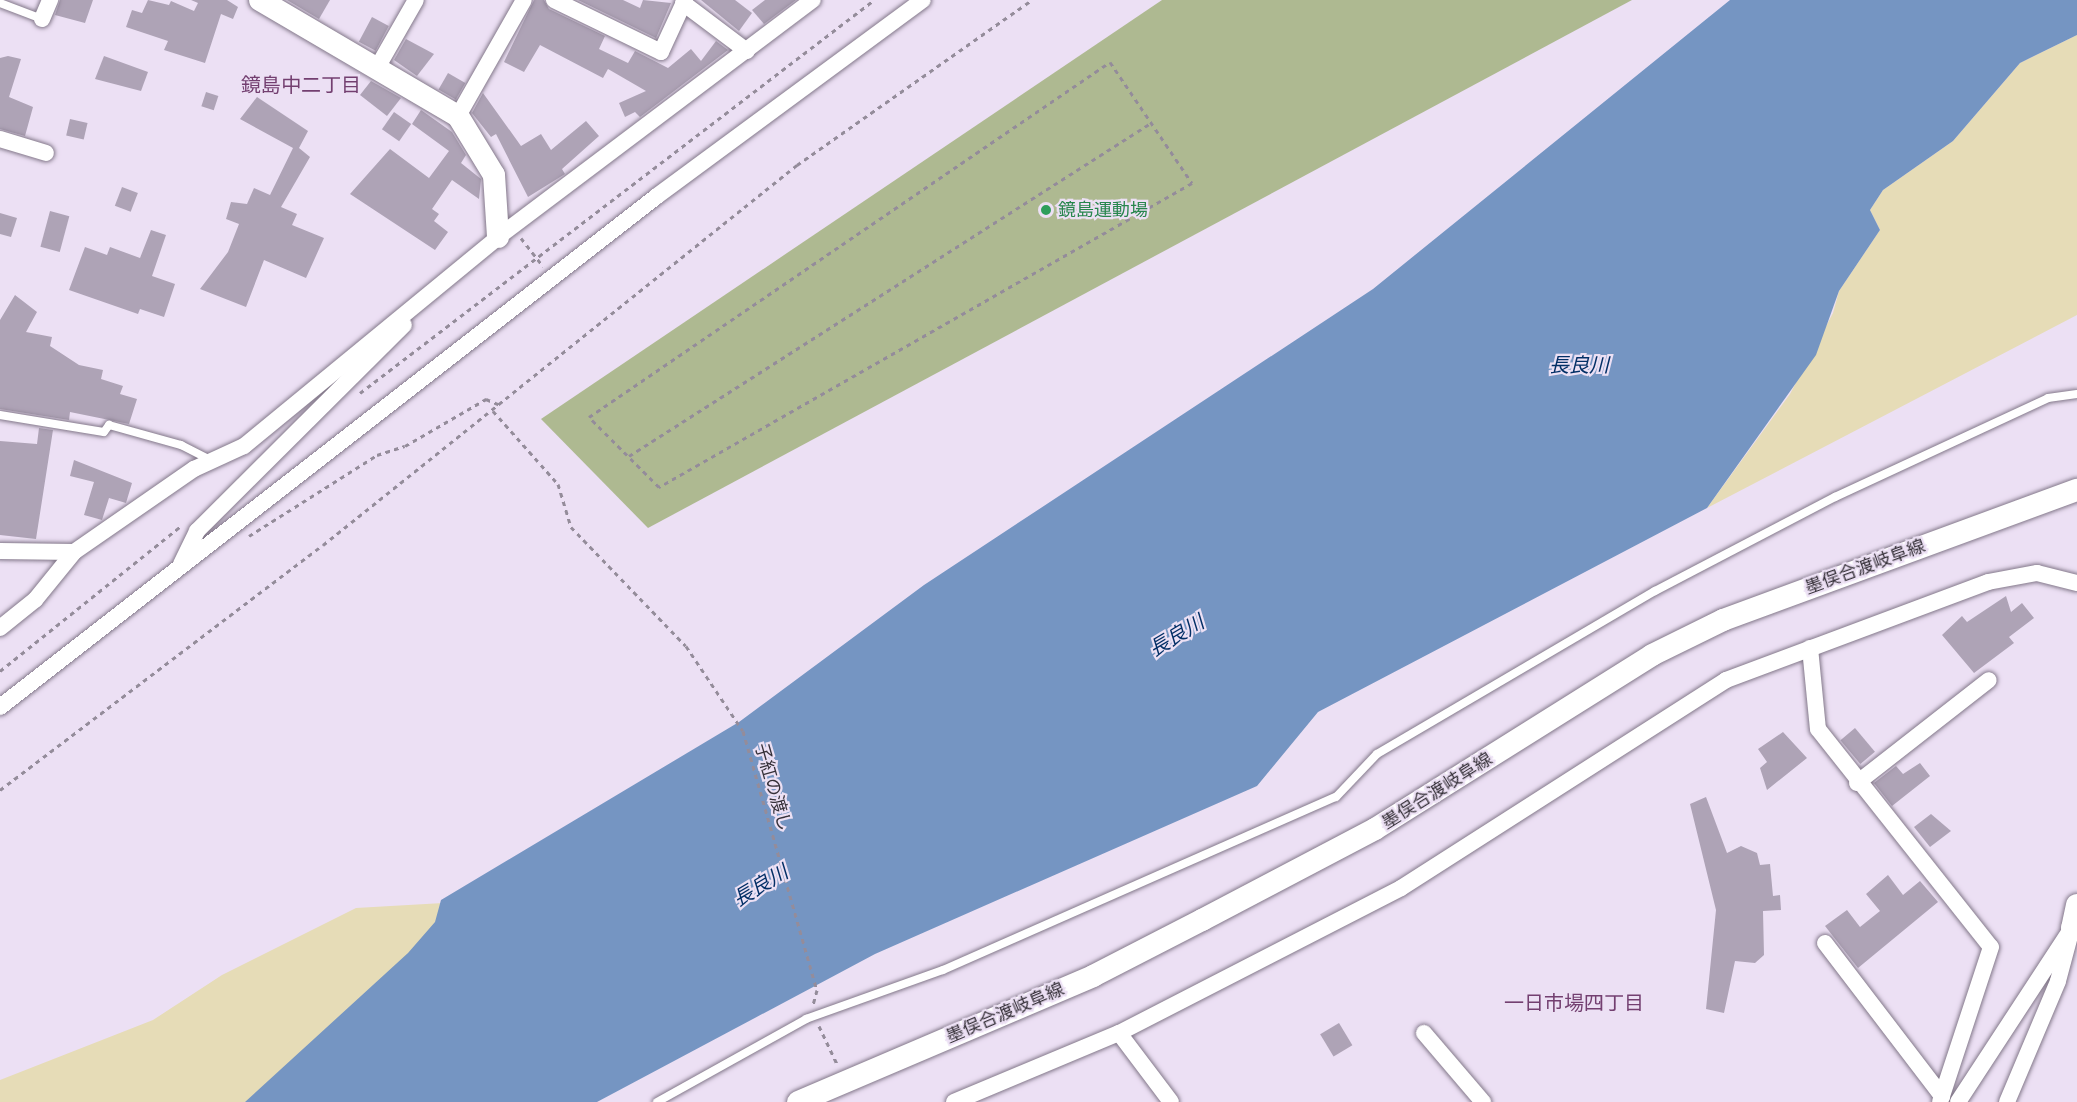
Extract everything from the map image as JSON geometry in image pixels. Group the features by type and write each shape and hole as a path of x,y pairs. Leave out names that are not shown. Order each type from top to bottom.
{"main road":[{"path":"261,0 458,116 494,175 505,232"},
{"name":"墨俣合渡岐阜線","path":"798,1102 1093,976 1202,920 1375,829 1652,655 1723,620 2077,490"},
{"path":"2074,929 2077,905"}],"street":[{"path":"42,19 50,0"},
{"path":"377,68 416,0"},
{"path":"458,116 524,0"},
{"path":"180,568 197,531 441,288 505,232 813,0"},
{"path":"0,707 553,277 923,0"},
{"path":"556,1 661,52 684,2 747,51"},
{"path":"0,139 46,153"},
{"path":"0,628 35,600 74,552 210,460 244,446 358,347 441,288"},
{"path":"0,551 74,552"},
{"path":"954,1102 1119,1033 1401,888 1726,680 1988,582 2037,573 2077,583"},
{"path":"1810,648 1818,729 1857,783 1991,947 1941,1099"},
{"path":"1857,783 1989,680"},
{"path":"1958,1102 2074,929"},
{"path":"2007,1102 2058,981 2074,929"},
{"path":"1825,943 1941,1099"},
{"path":"1119,1033 1171,1102"},
{"path":"1424,1033 1483,1102"}],"lane":[{"path":"0,3 42,19"},
{"path":"657,1102 815,1016 943,970 1336,797 1377,754 1655,591 1835,496 2048,399 2077,394"},
{"path":"0,415 104,432 109,425 181,445 210,460"}],"path":[{"path":"358,395 874,0"},
{"path":"0,790 493,411 797,165 1032,0"},
{"path":"1110,62 1151,123 1192,183 659,487 589,417 1110,62"},
{"path":"629,456 1151,123"},
{"path":"505,232 537,257 553,277"},
{"path":"242,540 376,455 405,446 486,399 500,405"},
{"name":"子紅の渡し","path":"493,411 558,484 571,527 686,646 743,731 817,990"},
{"path":"0,671 190,519"},
{"path":"815,1016 846,1080"}],"green space":[{"name":"鏡島運動場","path":"1162,0 1632,0 648,528 541,419"}],"sand":[{"path":"2077,35 2077,315 1707,508 1790,394 1833,313 1839,291 1880,230 1870,210 1883,190 1953,141 2020,63"},
{"path":"443,903 445,915 267,1102 0,1102 0,1080 153,1020 222,975 356,908"}],"water":[{"name":"長良川","path":"1730,0 2077,0 2077,35 2020,63 1953,141 1883,190 1870,210 1880,230 1839,291 1816,355 1707,508 1318,712 1257,786 875,954 597,1102 245,1102 408,953 435,922 441,900 739,722 924,585 1373,289"}],"building":[{"path":"60,0 93,0 85,23 55,15"},
{"path":"148,0 169,5 171,1 194,11 198,3 191,0 227,0 238,7 233,19 221,14 205,63 164,50 168,41 126,27 132,10 142,13"},
{"path":"287,0 330,0 319,19"},
{"path":"534,0 544,0 549,9 605,36 599,49 628,63 635,51 668,68 691,49 701,61 716,41 728,50 640,117 635,112 625,117 619,103 646,91 608,69 603,78 540,45 524,72 504,62"},
{"path":"578,0 623,0 640,8 643,0 671,3 656,38"},
{"path":"701,0 735,0 752,13 739,31"},
{"path":"765,0 796,0 764,24 752,10"},
{"path":"372,17 389,26 376,51 359,42"},
{"path":"406,39 434,54 417,76 394,60"},
{"path":"8,56 21,59 9,97 33,107 25,136 0,129 0,58"},
{"path":"104,56 148,72 141,91 95,79"},
{"path":"448,73 465,83 456,99 438,89"},
{"path":"371,81 401,98 387,116 360,95"},
{"path":"206,92 218,96 214,110 201,106"},
{"path":"483,93 521,146 541,134 551,150 586,121 599,136 562,169 565,174 528,197 496,134 491,137 472,113"},
{"path":"257,97 308,131 299,148 310,157 281,207 297,214 292,225 324,238 306,278 264,260 246,307 200,289 228,252 239,224 226,219 231,202 247,204 254,188 270,195 293,148 240,119"},
{"path":"421,110 452,132 466,155 461,163 481,179 479,199 452,180 432,209 439,214 434,221 448,232 435,250 350,194 390,149 429,178 449,151 412,124"},
{"path":"394,112 411,124 399,141 382,129"},
{"path":"70,119 88,123 84,140 66,136"},
{"path":"122,187 138,193 131,212 115,206"},
{"path":"50,211 69,216 60,252 40,247"},
{"path":"0,213 17,218 11,237 0,234"},
{"path":"151,230 166,235 152,276 175,284 164,317 140,309 138,314 69,290 85,247 107,255 110,247 140,258"},
{"path":"15,295 37,312 26,332 52,337 50,346 79,365 103,370 101,379 123,386 120,394 137,399 129,424 70,412 69,420 0,409 0,320"},
{"path":"39,428 53,430 36,539 0,535 0,441 37,444"},
{"path":"74,460 132,483 126,503 109,498 102,520 84,515 94,482 70,476"},
{"path":"2006,596 2011,612 2022,603 2034,618 2009,637 2014,643 1974,673 1942,635 1962,616 1967,622"},
{"path":"1855,728 1875,752 1860,764 1840,740"},
{"path":"1783,732 1807,758 1767,790 1760,768 1767,762 1758,749"},
{"path":"1920,763 1930,776 1892,806 1874,783 1896,766 1903,774"},
{"path":"1706,797 1727,853 1741,846 1757,853 1760,865 1770,864 1773,896 1780,895 1781,910 1763,911 1764,955 1755,963 1735,961 1724,1013 1706,1009 1716,910 1690,804"},
{"path":"1931,814 1951,831 1930,847 1914,827"},
{"path":"1888,875 1903,895 1920,881 1938,902 1858,968 1825,926 1847,910 1860,927 1880,911 1866,894"},
{"path":"1339,1023 1352,1045 1334,1057 1320,1034"}],"place":[{"name":"鏡島運動場","path":"1046,210"}],"district":[{"name":"鏡島中二丁目","path":"301,84"},
{"name":"一日市場四丁目","path":"1574,1002"}]}
